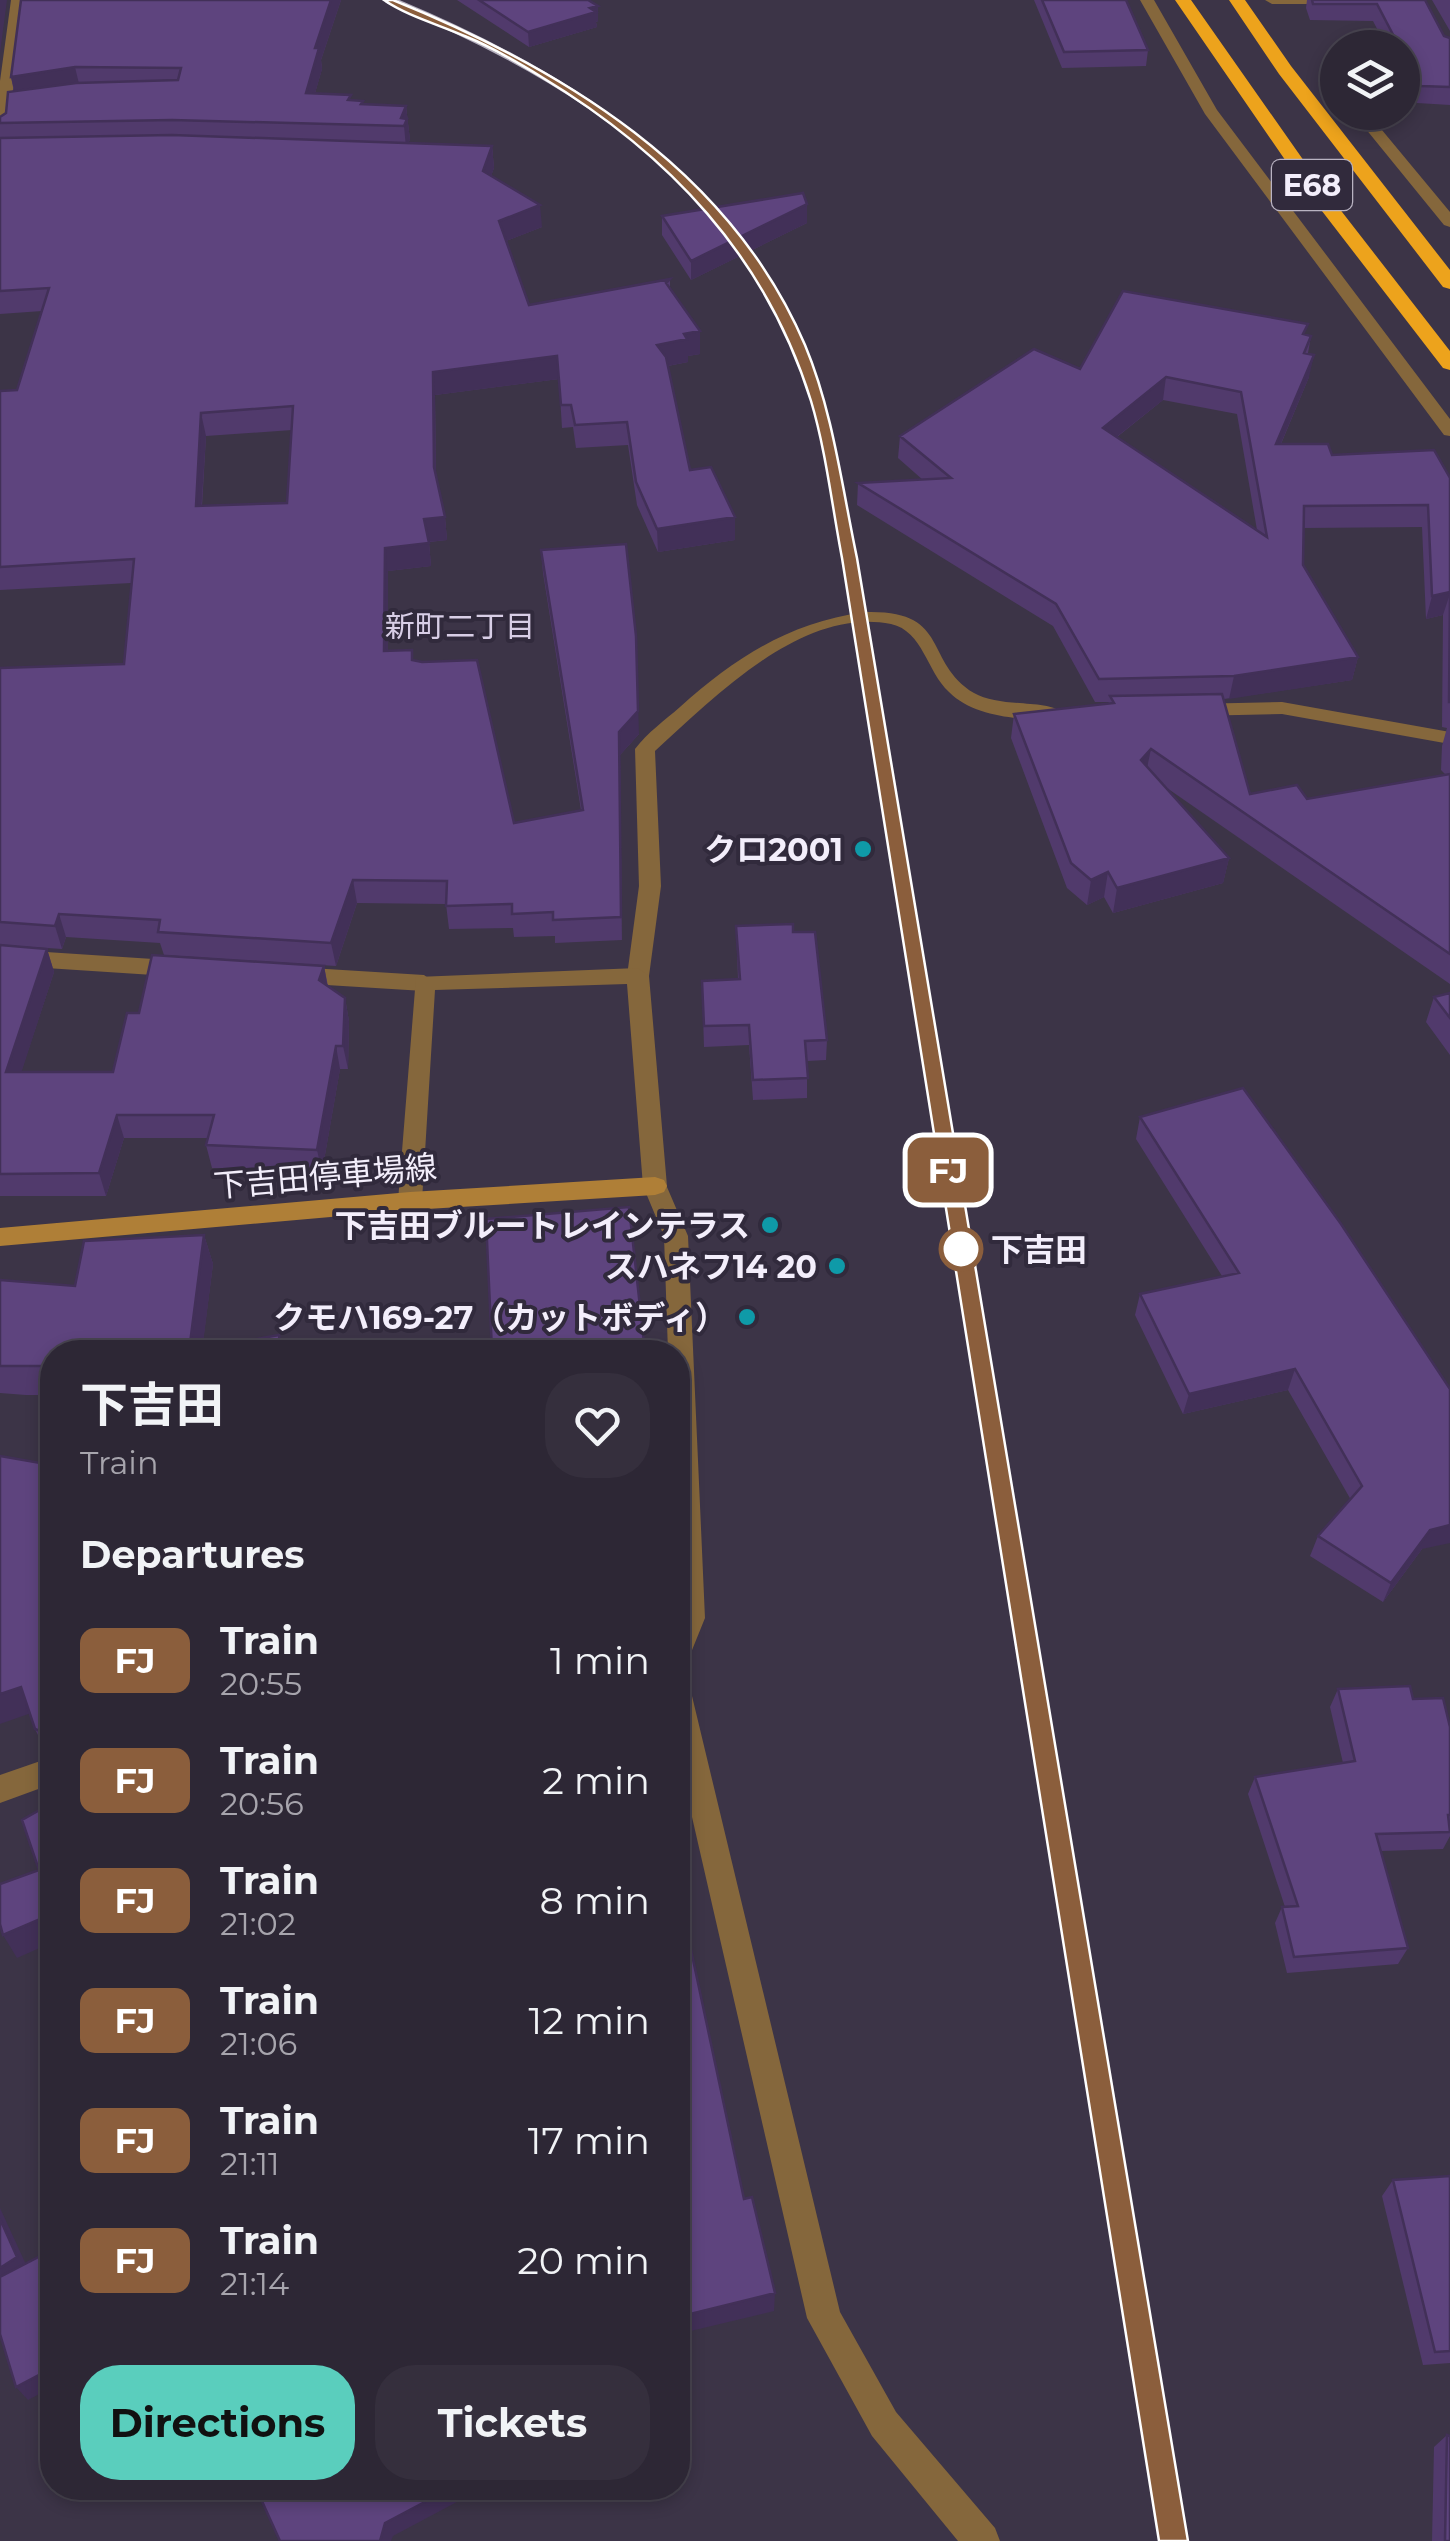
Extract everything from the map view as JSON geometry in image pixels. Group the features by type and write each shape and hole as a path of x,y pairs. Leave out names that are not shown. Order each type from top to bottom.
{"highway":[{"name":"E68","path":"1183,0 1247,97 1383,282 1450,364"},
{"name":"E68","path":"1236,0 1285,70 1450,282"}],"main road":[{"name":"下吉田停車場線","path":"0,1237 410,1201 655,1186"}],"street":[{"path":"0,134 18,0"},
{"path":"1147,0 1210,111 1450,430"},
{"path":"1272,0 1327,0"},
{"path":"3,108 21,105"},
{"path":"1373,130 1450,222"},
{"path":"680,1340 676,1236 655,1186 638,976 650,886 645,749 762,649 810,625 896,617 922,634 946,678 979,705 1021,713 1077,712"},
{"path":"1168,711 1282,708 1450,738"},
{"path":"0,957 212,970"},
{"path":"270,974 424,984 638,976"},
{"path":"410,1201 424,984"},
{"path":"690,1593 690,1621"},
{"path":"690,1747 824,2318 884,2424 982,2541"},
{"path":"0,1789 40,1775"}],"building":[{"path":"21,0 331,0 306,93 351,95 348,100 363,101 361,104 406,106 401,118 407,119 404,126 172,120 0,123 0,117 6,113 8,92 76,83 178,80 181,68 75,67 11,77"},
{"path":"479,0 588,0 598,6 590,8 596,12 528,32"},
{"path":"1042,0 1126,0 1148,50 1064,52"},
{"path":"1312,0 1425,0 1444,36 1450,38 1450,87 1420,84 1420,30 1391,30 1377,4 1313,4"},
{"path":"172,135 492,146 483,171 540,205 499,221 529,305 670,279 666,283 700,331 684,334 687,339 657,345 666,357 690,470 711,467 735,517 657,529 636,482 627,422 575,425 571,405 561,405 557,356 433,372 434,467 445,517 424,519 429,543 385,548 384,651 412,650 412,660 422,662 477,660 514,823 583,810 541,550 626,544 636,636 638,711 619,732 621,917 553,920 553,912 512,914 512,904 446,906 447,881 353,880 331,943 158,932 160,920 59,914 55,926 0,922 0,668 124,664 134,559 0,567 0,391 17,390 49,288 0,291 0,138","holes":["293,406 287,503 196,506 201,413"]},
{"path":"803,193 807,204 691,261 662,216"},
{"path":"1123,291 1308,324 1303,334 1311,336 1304,353 1314,355 1276,444 1328,444 1332,455 1434,450 1450,478 1450,592 1432,596 1428,505 1304,506 1303,565 1358,657 1234,676 1099,679 1056,604 858,483 951,478 900,436 1034,349 1080,369","holes":["1166,377 1241,392 1267,537 1103,428"]},
{"path":"1222,694 1250,794 1297,785 1307,799 1450,774 1450,954 1151,749 1141,760 1229,858 1117,888 1108,872 1091,880 1071,863 1014,714 1114,703 1110,696"},
{"path":"793,924 793,932 815,932 827,1040 805,1041 808,1078 753,1080 749,1025 704,1026 702,981 740,979 736,926"},
{"path":"0,945 47,949 6,1072 113,1072 127,1013 139,1013 152,955 324,966 319,980 345,998 343,1046 336,1046 317,1150 206,1145 214,1115 117,1115 99,1173 0,1174"},
{"path":"1450,993 1450,1018 1434,997"},
{"path":"1243,1088 1341,1224 1450,1389 1450,1525 1430,1530 1391,1583 1318,1536 1362,1486 1295,1369 1189,1394 1140,1294 1239,1273 1140,1117"},
{"path":"629,1207 644,1340 492,1340 486,1219"},
{"path":"204,1235 190,1340 40,1340 40,1366 0,1366 0,1280 75,1286 84,1241"},
{"path":"279,1335 280,1340 251,1340"},
{"path":"0,1456 40,1463 40,1731 35,1729 21,1687 0,1694"},
{"path":"1410,1686 1413,1699 1443,1698 1450,1727 1450,1832 1376,1834 1408,1948 1294,1957 1282,1907 1298,1906 1255,1777 1355,1761 1338,1689"},
{"path":"40,1810 40,1926 38,1920 3,1935 0,1884 39,1870 22,1820"},
{"path":"690,1945 744,2199 752,2197 775,2293 690,2314"},
{"path":"1450,2176 1450,2351 1435,2352 1393,2180"},
{"path":"0,2219 17,2257 0,2268"},
{"path":"40,2256 40,2374 16,2387 0,2334 0,2277"},
{"path":"1447,2435 1450,2436 1450,2541 1445,2541"},
{"path":"261,2500 428,2500 385,2523 380,2541 280,2541"}],"railway":[{"path":"389,0 534,70 600,112 661,160 715,214 761,276 798,345 824,424"},
{"path":"824,422 916,965"},
{"path":"915,963 1029,1657"},
{"path":"1028,1655 1173,2541"}],"train":[{"name":"FJ","path":"389,0 477,37 544,74 621,125 677,173 740,243 776,297 799,346 819,406 849,558 1173,2541"}],"place":[{"name":"クロ2001","path":"863,849"},
{"name":"下吉田ブルートレインテラス","path":"770,1225"},
{"name":"下吉田","path":"961,1249"},
{"name":"スハネフ14 20","path":"837,1266"},
{"name":"クモハ169-27（カットボディ）","path":"747,1317"}],"district":[{"name":"新町二丁目","path":"460,626"}]}
